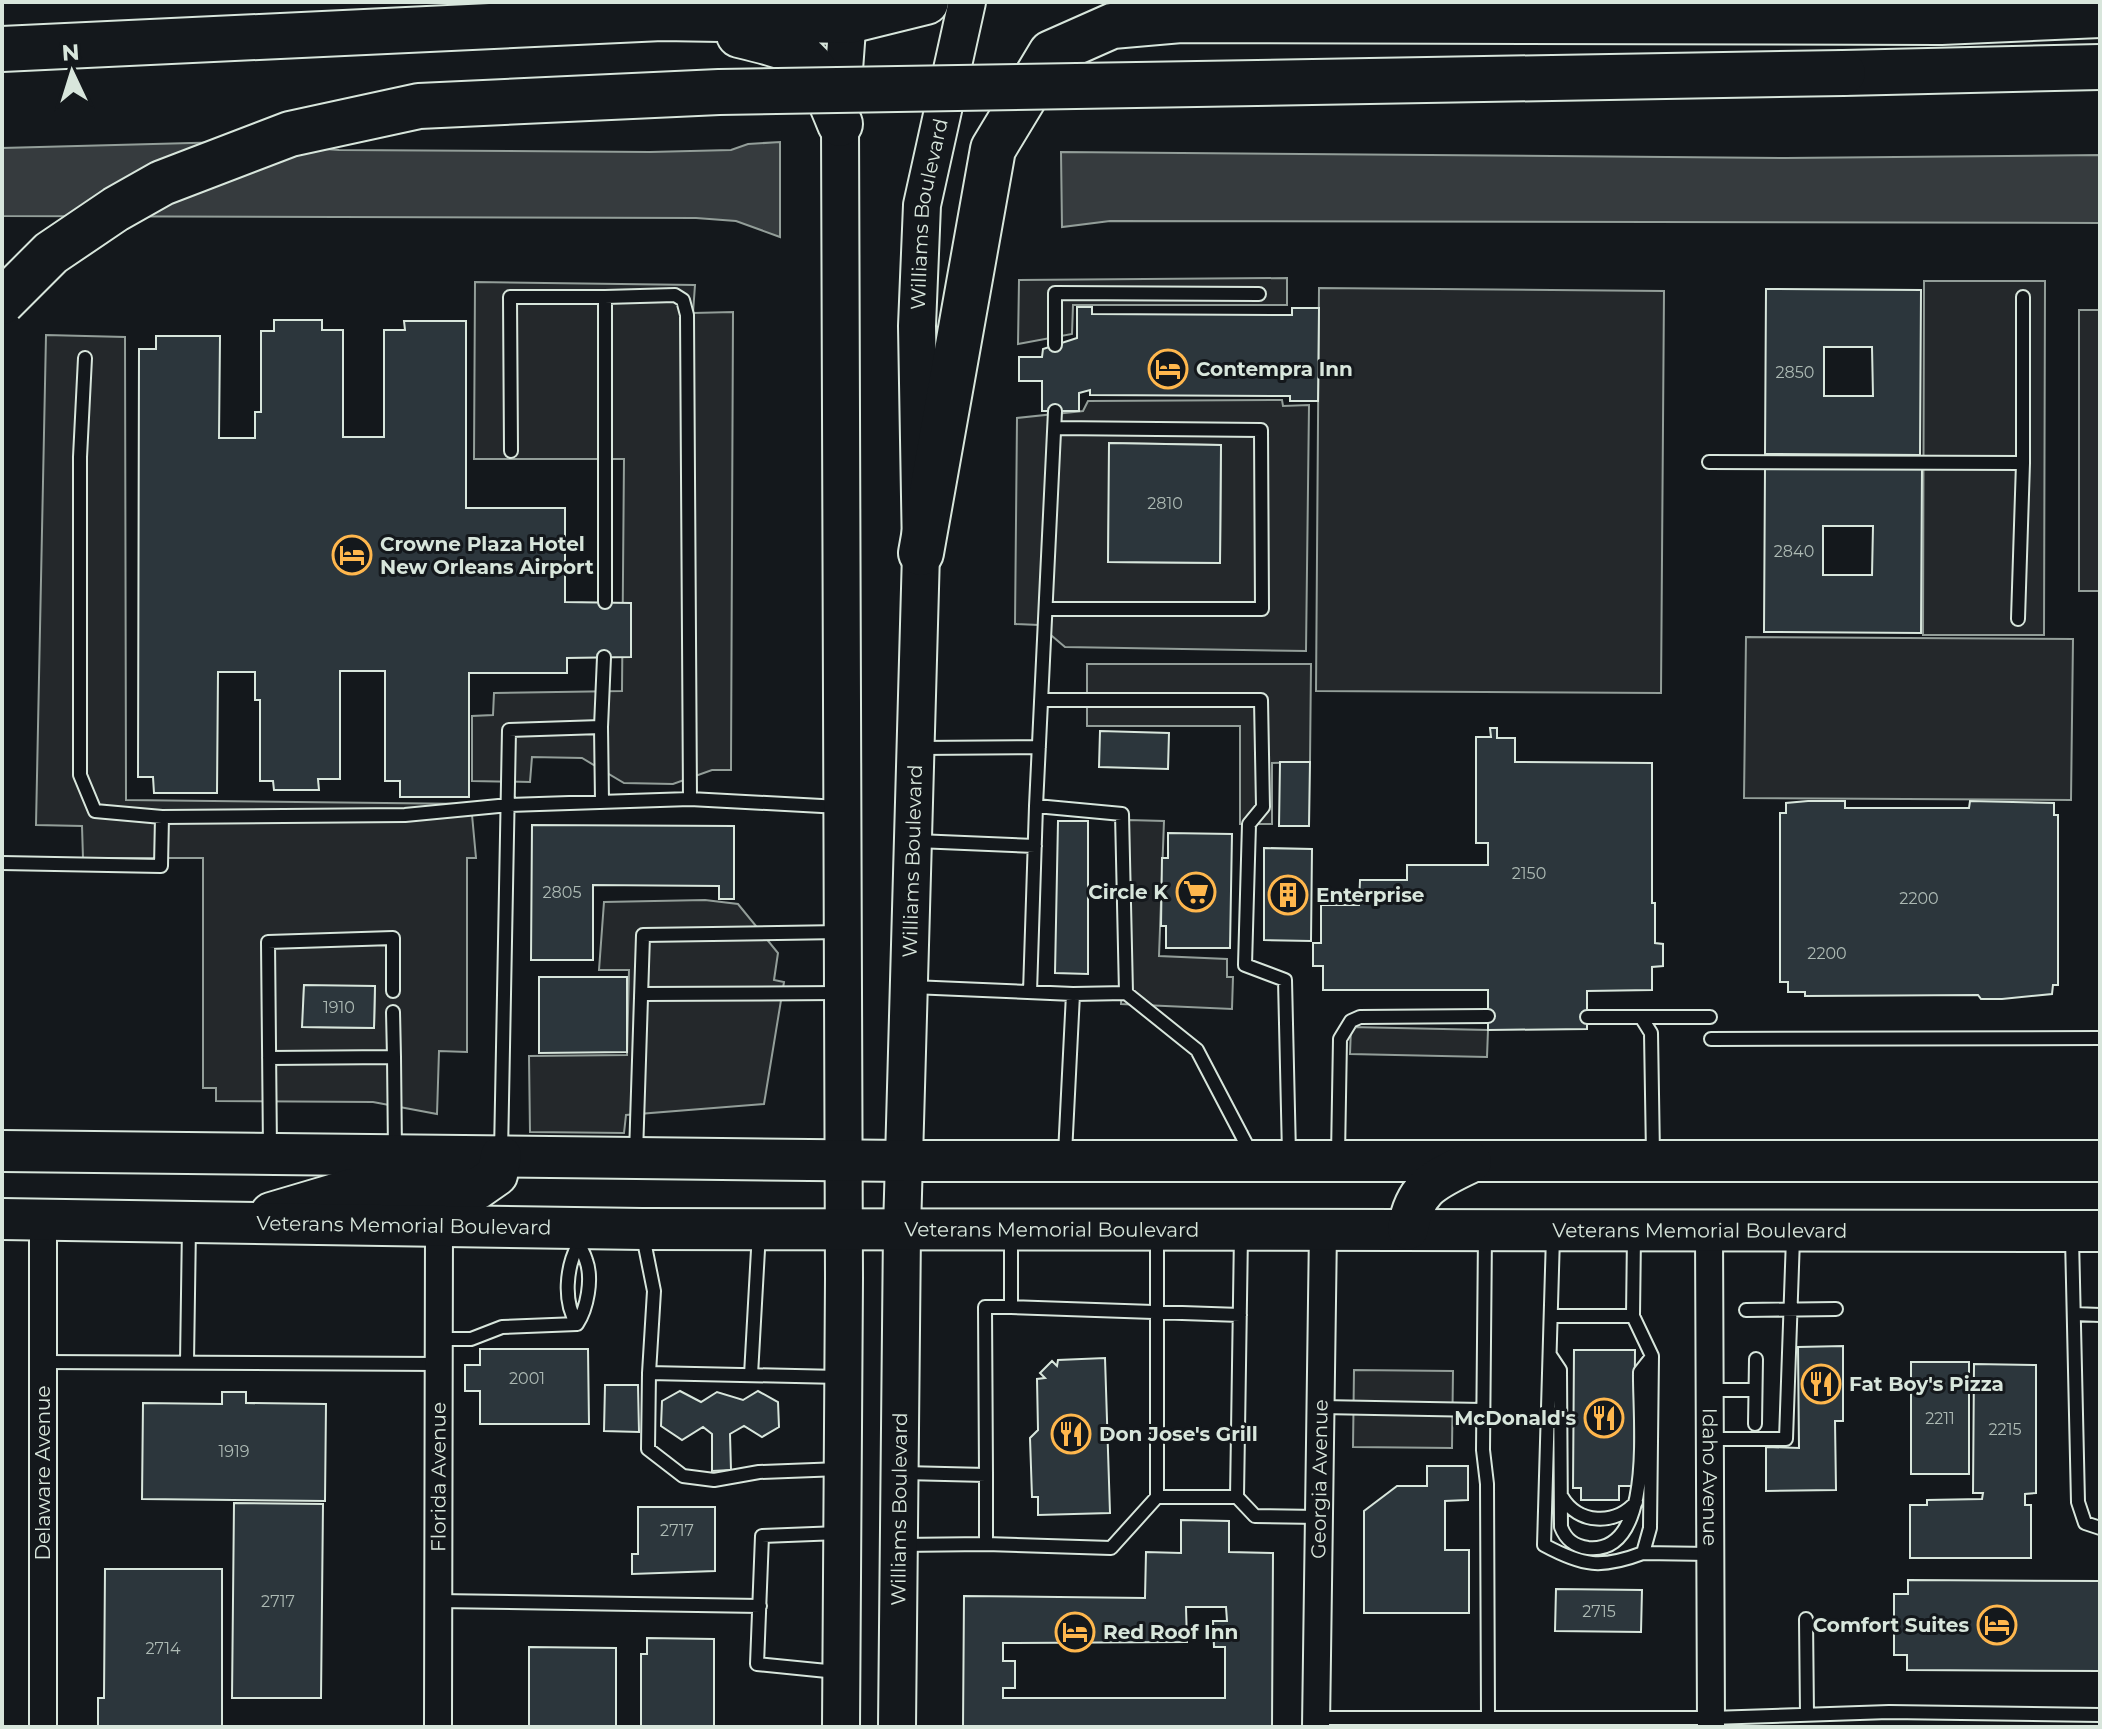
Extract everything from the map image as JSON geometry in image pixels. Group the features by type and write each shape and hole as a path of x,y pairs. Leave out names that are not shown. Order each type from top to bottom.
{"highway":[{"path":"2,49 849,12 926,2"},
{"path":"921,553 993,149 1051,53 1112,26 1181,20 1941,22 2100,15"},
{"path":"662,18 789,47 818,70 840,124"},
{"path":"2,302 51,253 116,209 162,183 290,134 419,106 719,92 2100,67"}],"main road":[{"name":"Williams Boulevard","path":"897,1727 902,1230 921,553 917,326 922,205 967,2"},
{"path":"841,1727 844,1160 840,124 849,12"},
{"path":"2,1151 905,1161 2100,1161"},
{"path":"236,1223 352,1189 477,1189 497,1175 501,1156"},
{"path":"1408,1229 1411,1208 1420,1193 1433,1181 1471,1162"},
{"path":"1709,1229 1834,1208 2091,1223"},
{"name":"Veterans Memorial Boulevard","path":"2,1219 439,1228 577,1237 642,1229 1793,1229 2091,1223"}],"street":[{"name":"Delaware Avenue","path":"43,1219 43,1727"},
{"name":"Florida Avenue","path":"438,1727 439,1228"},
{"name":"Idaho Avenue","path":"1709,1229 1711,1723"},
{"name":"Georgia Avenue","path":"1316,1722 1323,1230"}],"lane":[{"path":"1055,345 1055,293 1259,294"},
{"path":"511,451 510,297 675,295 683,300 687,315 690,799"},
{"path":"605,297 605,602"},
{"path":"2018,619 2023,463 2023,297"},
{"path":"85,358 80,503 80,775 95,811 162,817 405,815 509,805 690,799 843,807"},
{"path":"1030,992 1055,411"},
{"path":"1046,609 1262,609 1261,430 1055,428"},
{"path":"1709,462 2023,463"},
{"path":"602,801 604,657"},
{"path":"1041,700 1261,700 1263,807 1249,824 1245,965 1285,980 1272,1162"},
{"path":"501,1156 509,730 601,727"},
{"path":"916,748 1039,747"},
{"path":"1036,806 1122,814 1126,993"},
{"path":"2,863 161,866 162,817"},
{"path":"914,841 1035,846"},
{"path":"636,1158 643,935 843,932"},
{"path":"270,1153 268,942 393,938 393,991"},
{"path":"910,987 1073,994 1126,993 1197,1050 1272,1162"},
{"path":"641,994 843,993"},
{"path":"1065,1161 1073,994"},
{"path":"393,1012 395,1155"},
{"path":"1338,1162 1340,1039 1351,1021 1360,1017 1488,1016"},
{"path":"1587,1017 1710,1017"},
{"path":"1641,1017 1651,1033 1654,1162"},
{"path":"1711,1039 2100,1038"},
{"path":"269,1058 394,1057"},
{"path":"187,1362 190,1222"},
{"path":"2091,1223 2074,1314 2078,1502 2085,1523 2100,1528"},
{"path":"642,1229 654,1291 648,1449 683,1476 714,1480 759,1472 843,1469"},
{"path":"751,1375 759,1229"},
{"path":"1485,1229 1483,1410 1487,1484 1488,1718"},
{"path":"1553,1229 1544,1545 1577,1563 1615,1564 1643,1553 1710,1554"},
{"path":"1634,1229 1633,1316 1652,1356 1650,1528 1643,1553"},
{"path":"1710,1439 1786,1439 1793,1229"},
{"path":"1011,1230 1011,1307"},
{"path":"898,1545 1111,1548 1157,1497 1157,1230"},
{"path":"1242,1230 1237,1497 1255,1516 1319,1517"},
{"path":"43,1362 187,1362 439,1351 502,1327 577,1324 568,1311 570,1261 577,1237"},
{"path":"986,1544 985,1307 1240,1315"},
{"path":"1746,1310 1836,1309"},
{"path":"2074,1314 2100,1315"},
{"path":"1551,1316 1633,1316"},
{"path":"1550,1355 1560,1370 1561,1527 1564,1536 1576,1546 1594,1548 1608,1547 1620,1540 1628,1528 1636,1501 1640,1372 1652,1356"},
{"path":"1755,1424 1756,1359"},
{"path":"649,1373 844,1377"},
{"path":"1710,1390 1755,1390"},
{"path":"1321,1407 1483,1410"},
{"path":"898,1473 986,1475"},
{"path":"1157,1497 1237,1497"},
{"path":"1562,1497 1569,1508 1581,1517 1597,1519 1618,1516 1636,1501"},
{"path":"842,1673 757,1664 762,1536 843,1532"},
{"path":"438,1601 760,1606"},
{"path":"1806,1619 1807,1715"},
{"path":"1316,1722 1488,1718 1711,1723 1889,1712 2100,1715"}],"shaded area":[{"path":"229,142 339,150 650,152 731,150 748,144 780,142 780,237 736,221 696,218 2,216 2,148"},
{"path":"1061,152 1786,158 2100,155 2100,223 1110,221 1062,227"},
{"path":"1287,278 1287,305 1073,305 1072,334 1018,344 1019,280"},
{"path":"1924,281 2045,281 2044,635 1923,635"},
{"path":"475,282 695,285 693,313 733,312 731,770 712,770 673,784 624,783 582,758 532,757 530,782 472,781 472,716 493,715 494,693 622,691 624,459 474,459"},
{"path":"1319,288 1664,291 1661,693 1316,691"},
{"path":"2079,310 2100,310 2100,591 2079,591"},
{"path":"46,335 125,337 126,800 471,804 476,858 467,858 467,1052 439,1051 437,1114 373,1102 216,1101 216,1088 203,1088 203,858 83,858 82,826 36,825","holes":["304,986 375,987 374,1028 303,1027"]},
{"path":"1282,400 1283,406 1309,405 1306,651 1065,647 1039,625 1015,624 1017,418 1083,411 1088,401","holes":["1110,443 1221,445 1220,563 1108,562"]},
{"path":"1746,637 2073,639 2071,800 1744,798"},
{"path":"1087,664 1311,664 1310,762 1272,763 1272,824 1240,824 1240,726 1087,726"},
{"path":"1128,820 1164,821 1159,956 1227,959 1227,977 1233,977 1232,1009 1121,1004"},
{"path":"705,900 738,904 778,953 774,980 784,982 764,1104 626,1115 624,1133 530,1132 529,1056 627,1055 629,970 599,970 604,902"},
{"path":"1351,1027 1488,1030 1487,1057 1350,1054"},
{"path":"1354,1370 1453,1371 1452,1448 1353,1447"}],"building":[{"path":"1766,289 1921,290 1920,455 1765,454","holes":["1824,347 1872,347 1873,396 1824,396"]},
{"name":"Contempra Inn","path":"1077,307 1092,307 1092,314 1292,315 1292,308 1319,308 1318,401 1290,401 1290,396 1090,395 1090,390 1079,393 1079,411 1042,411 1042,381 1019,381 1019,357 1042,357 1043,349 1077,338"},
{"name":"Crowne Plaza Hotel New Orleans Airport","path":"274,320 322,320 322,330 343,330 343,437 384,437 384,330 405,330 404,321 466,321 466,508 565,508 565,602 631,603 631,657 567,658 567,673 469,673 469,797 400,797 400,781 385,781 385,671 340,671 340,779 318,779 319,790 274,790 273,781 260,781 260,700 255,700 255,672 218,672 217,793 154,793 153,777 138,777 139,349 156,349 156,336 220,336 219,438 255,438 255,412 261,412 261,331 274,331"},
{"path":"1109,443 1221,445 1220,563 1108,562"},
{"path":"1765,468 1922,468 1921,633 1764,632","holes":["1823,526 1873,526 1872,575 1823,575"]},
{"path":"1490,728 1497,728 1497,738 1515,738 1515,762 1652,763 1652,903 1655,903 1655,943 1663,944 1663,966 1652,967 1652,990 1587,991 1587,1029 1488,1030 1488,990 1323,990 1323,966 1313,966 1313,943 1321,943 1321,905 1359,905 1360,880 1407,880 1407,865 1488,865 1488,843 1476,843 1476,737 1491,737"},
{"path":"1100,731 1169,733 1168,769 1099,767"},
{"path":"1280,762 1310,762 1309,826 1279,826"},
{"path":"1845,801 1845,808 1969,808 1970,801 2054,803 2054,815 2058,815 2058,985 2053,985 2052,994 1981,999 1978,995 1805,996 1805,992 1788,992 1788,982 1780,982 1780,813 1786,813 1786,803"},
{"path":"1058,821 1088,821 1088,974 1055,973"},
{"path":"532,825 734,826 734,899 719,899 719,886 593,885 593,960 531,960"},
{"name":"Circle K","path":"1168,833 1232,834 1230,948 1166,948 1166,926 1161,926 1162,858 1168,858"},
{"name":"Enterprise","path":"1264,848 1312,849 1311,941 1264,940"},
{"path":"539,977 627,977 627,1052 539,1053"},
{"path":"304,985 375,986 374,1028 302,1027"},
{"name":"Fat Boy's Pizza","path":"1843,1346 1843,1421 1835,1421 1836,1490 1766,1491 1766,1447 1799,1448 1798,1347"},
{"path":"480,1349 588,1349 589,1424 480,1424 480,1391 465,1391 465,1365 480,1365"},
{"name":"McDonald's","path":"1574,1350 1635,1350 1634,1486 1619,1486 1619,1500 1581,1500 1581,1488 1573,1488"},
{"name":"Don Jose's Grill","path":"1105,1358 1110,1513 1038,1515 1038,1497 1032,1497 1030,1438 1038,1430 1037,1379 1045,1378 1040,1373 1052,1361 1057,1366 1058,1360"},
{"path":"1911,1362 1969,1362 1969,1474 1911,1474"},
{"path":"1974,1364 2036,1365 2036,1493 2025,1494 2025,1505 2031,1505 2031,1558 1910,1558 1910,1505 1927,1505 1927,1500 1982,1499 1983,1493 1973,1493"},
{"path":"605,1385 638,1385 639,1432 604,1431"},
{"path":"680,1391 701,1402 717,1392 743,1400 758,1391 778,1402 779,1427 762,1437 744,1426 730,1434 731,1470 712,1471 712,1434 703,1427 682,1440 661,1426 662,1401"},
{"path":"222,1392 246,1392 246,1403 326,1404 325,1501 142,1499 143,1403 222,1404"},
{"path":"1427,1466 1468,1466 1468,1500 1445,1501 1445,1550 1469,1550 1469,1613 1364,1613 1364,1511 1397,1486 1427,1486"},
{"path":"234,1503 323,1504 321,1698 232,1698"},
{"path":"638,1507 715,1507 715,1571 632,1574 632,1554 638,1554"},
{"name":"Red Roof Inn","path":"1181,1520 1229,1521 1229,1552 1273,1553 1272,1727 963,1727 964,1596 1145,1598 1146,1552 1181,1553","holes":["1186,1607 1226,1607 1227,1621 1213,1621 1214,1647 1225,1647 1225,1698 1003,1698 1003,1688 1015,1688 1015,1661 1003,1661 1003,1643 1187,1642"]},
{"path":"105,1569 222,1569 222,1727 98,1727 98,1698 104,1698"},
{"name":"Comfort Suites","path":"1908,1580 2100,1581 2100,1671 1907,1670 1907,1655 1894,1655 1894,1594 1908,1594"},
{"path":"1556,1589 1642,1590 1641,1632 1555,1631"},
{"path":"647,1638 714,1639 714,1727 641,1727 641,1654 647,1654"},
{"path":"529,1647 616,1648 616,1727 529,1727"}],"place":[{"name":"Contempra Inn","path":"1168,369"},
{"name":"Crowne Plaza Hotel New Orleans Airport","path":"352,555"},
{"name":"Circle K","path":"1196,892"},
{"name":"Enterprise","path":"1288,895"},
{"name":"Fat Boy's Pizza","path":"1821,1384"},
{"name":"McDonald's","path":"1604,1418"},
{"name":"Don Jose's Grill","path":"1071,1434"},
{"name":"Comfort Suites","path":"1997,1625"},
{"name":"Red Roof Inn","path":"1075,1632"}]}
